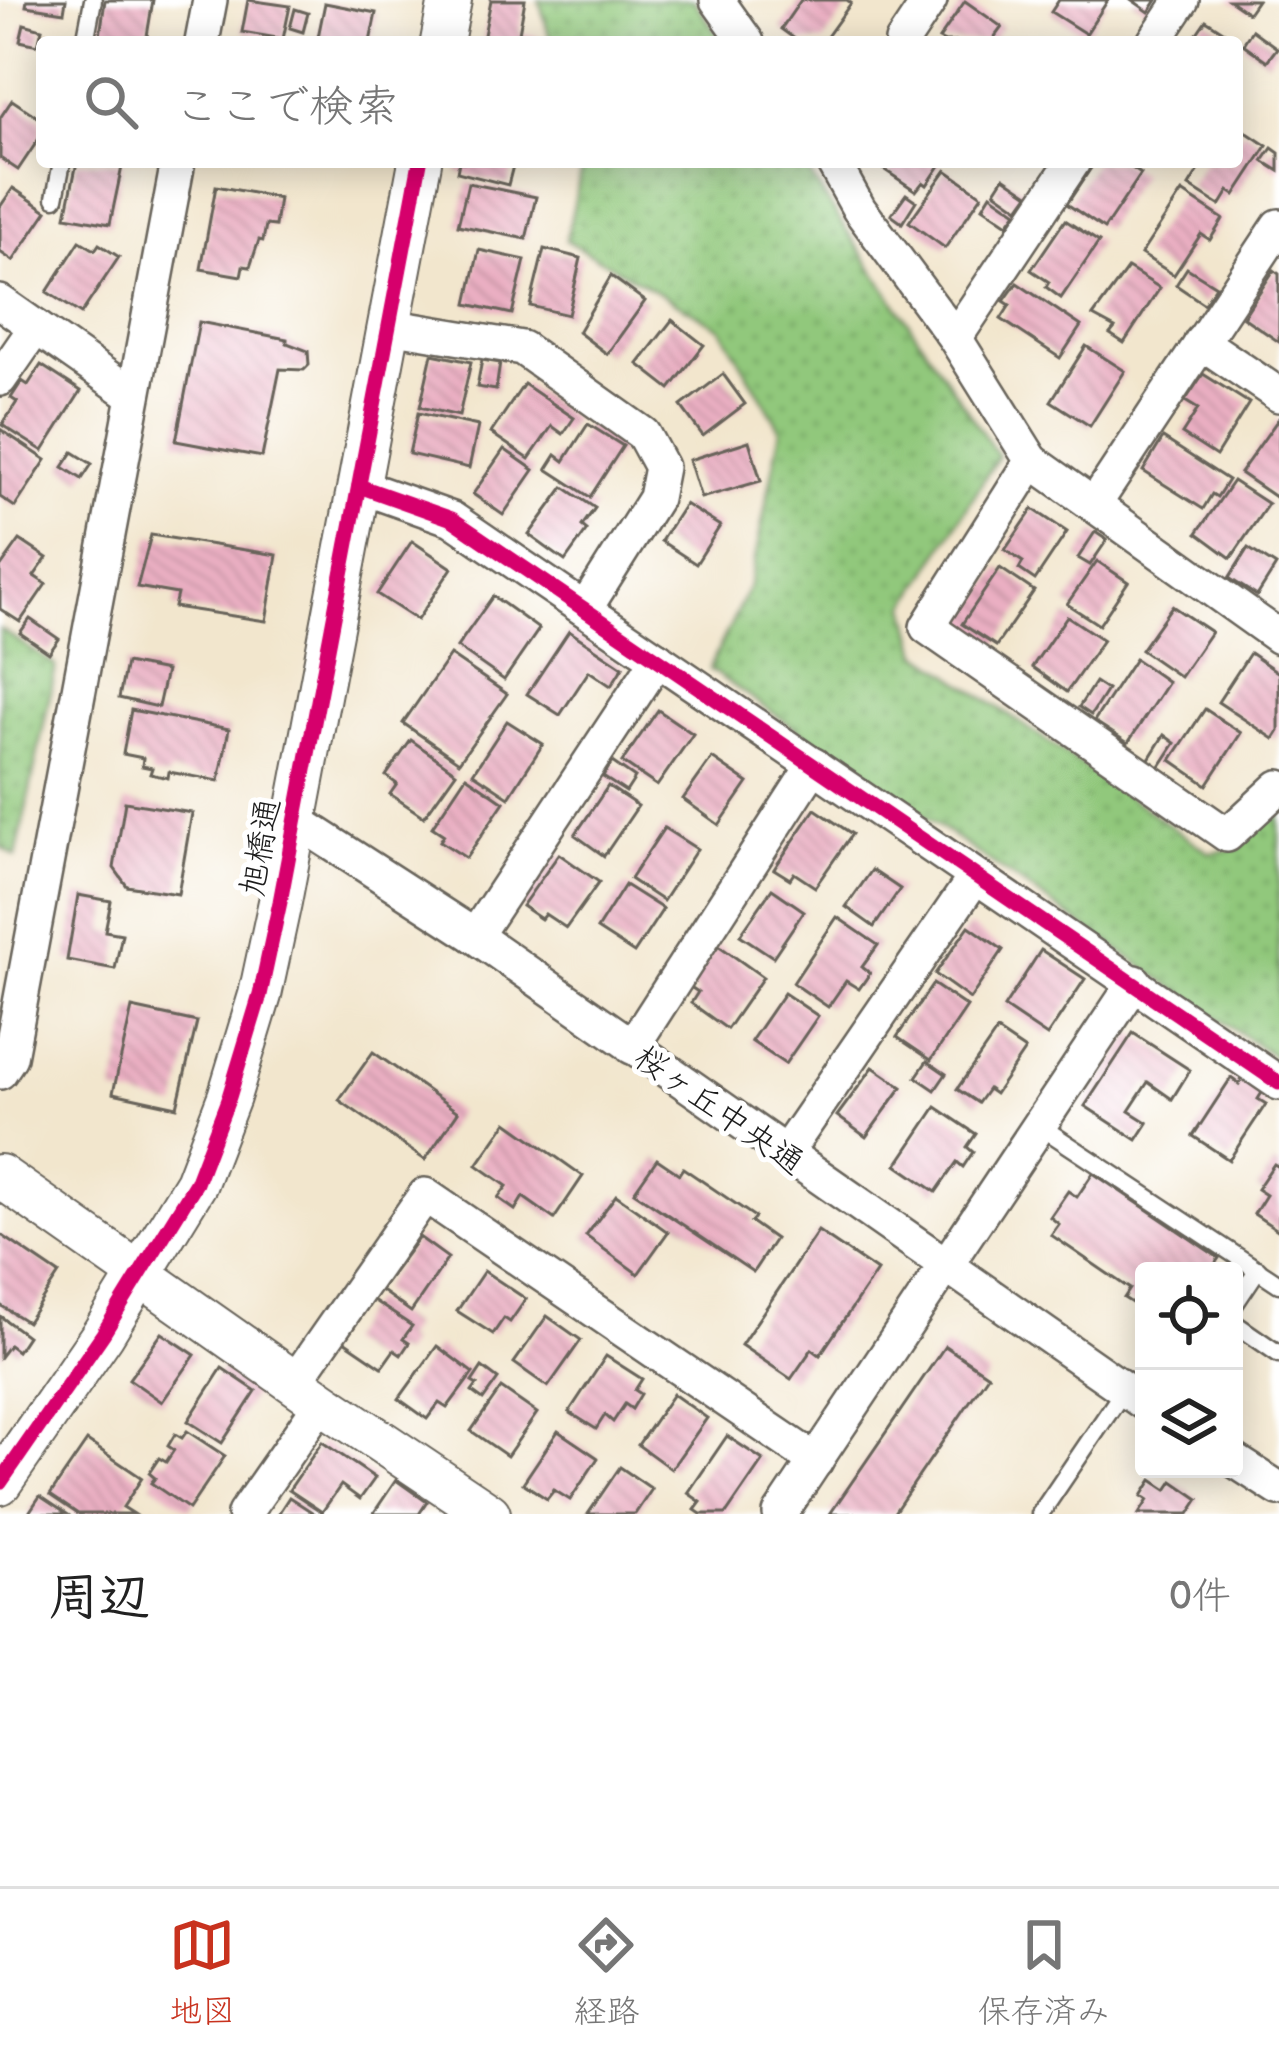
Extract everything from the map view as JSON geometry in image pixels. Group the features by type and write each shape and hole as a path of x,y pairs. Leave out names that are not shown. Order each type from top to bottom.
{"street":[{"path":"203,36 210,0"},
{"path":"443,36 450,0"},
{"path":"717,0 744,36"},
{"path":"906,36 930,0"},
{"path":"1158,36 1182,0"},
{"path":"0,1072 10,1057 177,168"},
{"name":"旭橋通","path":"0,1483 103,1334 196,1183 230,1097 260,994 419,168"},
{"path":"836,168 859,208 955,338 1032,461 1279,637"},
{"path":"955,338 1069,168"},
{"path":"1094,505 1279,226"},
{"path":"0,302 133,395"},
{"path":"389,326 523,348 643,434 661,467 655,498 586,609"},
{"path":"0,379 36,327"},
{"path":"1201,342 1279,395"},
{"path":"1032,461 927,627 1227,835 1279,787"},
{"path":"359,486 452,519 1279,1084"},
{"path":"475,936 658,659"},
{"path":"632,1048 814,766"},
{"name":"桜ヶ丘中央通","path":"294,819 475,936 1134,1396"},
{"path":"784,1155 975,877"},
{"path":"780,1514 1135,982"},
{"path":"0,1176 489,1514"},
{"path":"244,1514 308,1392 424,1195 815,1461"},
{"path":"1243,1466 1279,1489"}],"lane":[{"path":"86,36 93,0"},
{"path":"55,198 61,168"},
{"path":"1040,1126 1279,1284"},
{"path":"1243,1292 1258,1270"},
{"path":"1243,1329 1279,1354"},
{"path":"1040,1514 1134,1396"}],"green space":[{"path":"539,0 694,0 718,36 549,36"},
{"path":"582,168 805,168 998,456 907,606 919,653 1210,853 1239,848 1279,809 1279,1060 709,669 750,585 781,430 721,328 566,240"},
{"path":"0,629 56,666 16,857 0,846"}],"building":[{"path":"27,0 66,0 64,12 26,6"},
{"path":"105,0 153,0 147,36 100,36"},
{"path":"248,0 290,6 284,36 242,32"},
{"path":"491,0 525,0 519,33 537,36 484,36"},
{"path":"801,0 851,3 827,36 791,36 781,29"},
{"path":"1059,0 1108,0 1086,34 1051,12"},
{"path":"1132,0 1157,0 1149,12"},
{"path":"1229,0 1257,0 1248,13"},
{"path":"965,1 1002,27 995,36 941,36"},
{"path":"325,3 376,13 371,36 318,36"},
{"path":"295,9 308,13 303,32 290,28"},
{"path":"1206,20 1231,36 1195,36"},
{"path":"24,24 42,29 36,45 20,41"},
{"path":"1252,30 1277,48 1267,61 1243,44"},
{"path":"12,100 36,116 36,143 18,170 0,158 0,118"},
{"path":"1243,130 1267,146 1235,195 1229,191 1220,206 1189,186 1200,168 1243,168"},
{"path":"1272,148 1279,153 1279,171 1263,161"},
{"path":"76,168 122,168 110,224 66,216"},
{"path":"458,168 512,168 508,185 457,172"},
{"path":"882,168 938,168 927,185 923,182 916,191"},
{"path":"1091,168 1132,168 1141,174 1104,229 1067,204"},
{"path":"946,170 982,195 945,248 909,222"},
{"path":"1004,177 1029,194 1019,208 995,191"},
{"path":"468,183 536,197 526,239 458,225"},
{"path":"216,186 279,198 275,226 266,225 263,241 259,240 250,267 243,266 241,276 201,269"},
{"path":"13,188 47,211 13,261 0,252 0,207"},
{"path":"1182,192 1223,219 1210,240 1201,234 1174,275 1141,254"},
{"path":"906,194 916,201 902,223 891,215"},
{"path":"991,194 1017,212 1008,224 983,207"},
{"path":"1065,220 1099,242 1061,298 1031,270"},
{"path":"80,241 95,250 99,244 119,257 81,314 47,292"},
{"path":"544,249 581,258 568,315 530,306"},
{"path":"479,250 525,260 512,314 467,304"},
{"path":"1128,268 1160,288 1124,343 1110,334 1115,328 1093,316"},
{"path":"1187,268 1216,286 1204,304 1176,285"},
{"path":"1274,270 1279,274 1279,342 1243,317"},
{"path":"611,276 645,301 607,354 578,332"},
{"path":"1017,283 1081,326 1060,358 1001,319 1010,305 1004,301"},
{"path":"672,320 704,345 670,389 638,364"},
{"path":"199,322 287,339 308,351 309,365 304,370 280,369 262,457 176,441"},
{"path":"1086,346 1125,371 1090,426 1051,401"},
{"path":"432,354 471,362 459,416 420,407"},
{"path":"482,360 500,363 496,390 477,387"},
{"path":"41,365 81,391 43,451 2,425 17,402 11,398 22,381 28,385"},
{"path":"723,374 745,404 703,436 681,406"},
{"path":"1203,374 1249,403 1216,456 1182,434 1198,409 1185,401"},
{"path":"524,384 574,418 563,434 552,426 529,459 491,433"},
{"path":"418,413 478,426 469,468 409,454"},
{"path":"1279,418 1279,490 1275,497 1240,473"},
{"path":"588,424 623,446 590,497 547,469 556,455 564,461"},
{"path":"0,429 46,460 15,507 0,497"},
{"path":"1163,438 1228,480 1203,509 1143,471"},
{"path":"749,441 761,481 701,498 689,460"},
{"path":"504,449 534,470 503,515 473,494"},
{"path":"73,452 92,464 82,479 63,467"},
{"path":"1233,481 1268,504 1231,558 1197,533"},
{"path":"564,487 595,508 582,526 587,530 565,561 529,535"},
{"path":"685,504 720,526 696,564 661,541"},
{"path":"1033,509 1067,532 1035,580 1019,569 1023,562 1005,550"},
{"path":"1095,532 1107,540 1090,565 1078,558"},
{"path":"151,535 277,555 266,621 174,607 177,594 137,587"},
{"path":"20,540 47,558 34,576 46,584 20,622 0,609 0,568"},
{"path":"412,541 452,568 417,620 377,594"},
{"path":"1248,548 1276,566 1257,596 1229,578"},
{"path":"1097,561 1128,582 1099,625 1067,604"},
{"path":"1000,568 1034,591 996,646 962,624"},
{"path":"493,596 539,629 504,680 457,647"},
{"path":"1172,606 1211,632 1180,677 1141,650"},
{"path":"1067,616 1103,640 1067,692 1032,667"},
{"path":"30,619 59,639 49,653 20,633"},
{"path":"569,631 623,667 611,686 589,671 560,715 527,694"},
{"path":"1250,653 1279,673 1279,731 1274,739 1218,702"},
{"path":"450,655 507,694 459,762 403,723"},
{"path":"1135,659 1168,682 1128,743 1094,721"},
{"path":"126,663 166,671 158,707 119,698"},
{"path":"1095,682 1107,690 1091,715 1079,707"},
{"path":"1205,709 1241,733 1207,785 1171,760"},
{"path":"131,710 229,729 219,781 169,772 168,778 150,774 152,768 142,766 143,758 123,754"},
{"path":"658,710 693,734 657,786 622,762"},
{"path":"507,721 543,744 509,797 473,773"},
{"path":"1164,735 1175,743 1158,769 1147,762"},
{"path":"411,740 456,772 424,817 390,794 397,784 386,776"},
{"path":"712,758 748,783 719,825 683,799"},
{"path":"612,762 635,778 626,792 603,777"},
{"path":"466,776 504,802 466,858 440,841 444,835 432,827"},
{"path":"608,786 638,806 604,856 575,835"},
{"path":"125,802 192,813 178,894 127,886 114,868"},
{"path":"815,809 852,834 815,887 794,873 790,879 774,869"},
{"path":"664,828 697,849 663,901 630,879"},
{"path":"559,854 599,882 566,928 522,906"},
{"path":"872,870 900,889 874,927 846,907"},
{"path":"625,885 663,909 634,953 597,929"},
{"path":"772,889 804,911 773,957 740,935"},
{"path":"78,895 111,901 105,931 122,934 115,969 67,960"},
{"path":"837,917 878,945 862,967 870,973 859,989 846,981 828,1007 793,983"},
{"path":"969,926 1003,950 970,999 935,974"},
{"path":"718,945 763,977 727,1029 691,1003 698,992 689,986"},
{"path":"1041,950 1085,979 1047,1036 1004,1007"},
{"path":"933,984 967,1007 931,1060 897,1037"},
{"path":"784,993 818,1016 785,1064 751,1041"},
{"path":"132,1008 197,1022 177,1107 113,1093"},
{"path":"997,1031 1025,1050 995,1094 988,1089 978,1103 957,1089"},
{"path":"1133,1033 1190,1070 1172,1099 1148,1082 1129,1111 1148,1123 1137,1140 1085,1106"},
{"path":"373,1052 458,1112 425,1160 339,1100"},
{"path":"927,1061 946,1074 935,1090 916,1077"},
{"path":"873,1067 902,1087 866,1137 837,1116"},
{"path":"1231,1078 1239,1084 1243,1078 1263,1091 1258,1099 1266,1104 1229,1160 1193,1136"},
{"path":"936,1107 976,1134 967,1147 973,1152 963,1167 957,1162 936,1192 897,1165"},
{"path":"507,1122 583,1176 554,1219 523,1197 515,1210 498,1198 507,1186 477,1165"},
{"path":"657,1159 679,1174 683,1168 755,1217 751,1222 775,1239 753,1272 634,1192"},
{"path":"1274,1164 1279,1167 1279,1231 1254,1214 1266,1195 1257,1189"},
{"path":"1093,1173 1219,1258 1216,1262 1135,1262 1135,1305 1124,1298 1130,1289 1051,1235 1059,1224 1050,1217 1068,1191 1077,1197"},
{"path":"616,1195 668,1232 638,1274 586,1236"},
{"path":"818,1231 877,1271 820,1355 812,1349 791,1379 741,1345"},
{"path":"0,1234 59,1274 27,1322 0,1305"},
{"path":"419,1237 448,1258 411,1312 380,1290"},
{"path":"484,1271 526,1299 510,1322 504,1318 493,1334 457,1311"},
{"path":"373,1300 412,1326 403,1339 409,1343 401,1355 394,1350 382,1367 344,1341"},
{"path":"0,1316 27,1336 17,1351 9,1345 0,1357"},
{"path":"547,1316 581,1340 548,1387 514,1363"},
{"path":"162,1333 195,1355 162,1402 129,1379"},
{"path":"437,1346 473,1373 447,1408 439,1403 427,1419 399,1399"},
{"path":"945,1346 988,1375 893,1514 830,1514"},
{"path":"606,1356 642,1379 635,1390 641,1394 632,1409 625,1404 613,1422 605,1415 596,1429 569,1412"},
{"path":"482,1367 498,1379 483,1400 472,1392 477,1385 472,1382"},
{"path":"222,1368 256,1391 222,1443 188,1421"},
{"path":"501,1388 537,1413 507,1456 471,1431"},
{"path":"673,1394 707,1418 671,1469 638,1445"},
{"path":"187,1431 225,1456 189,1509 151,1483 155,1478 149,1473 159,1458 166,1462 174,1450 168,1446 175,1434 182,1438"},
{"path":"558,1431 598,1458 570,1500 554,1490 547,1499 523,1483"},
{"path":"727,1436 763,1460 726,1514 701,1514 695,1510 701,1502 688,1493"},
{"path":"87,1441 142,1478 123,1507 134,1514 78,1514 50,1495"},
{"path":"322,1442 375,1478 360,1499 341,1485 322,1512 289,1490"},
{"path":"620,1467 652,1489 635,1514 588,1514"},
{"path":"396,1480 427,1502 419,1514 373,1514"},
{"path":"1152,1480 1167,1490 1173,1481 1199,1499 1189,1514 1139,1514 1148,1500 1142,1496"},
{"path":"40,1496 67,1514 28,1514"},
{"path":"289,1497 315,1514 278,1514"}],"cycle path":[{"path":"0,1483 103,1334 196,1183 229,1097 260,995 280,902 419,168"},
{"path":"359,486 452,519 1279,1083"}]}
